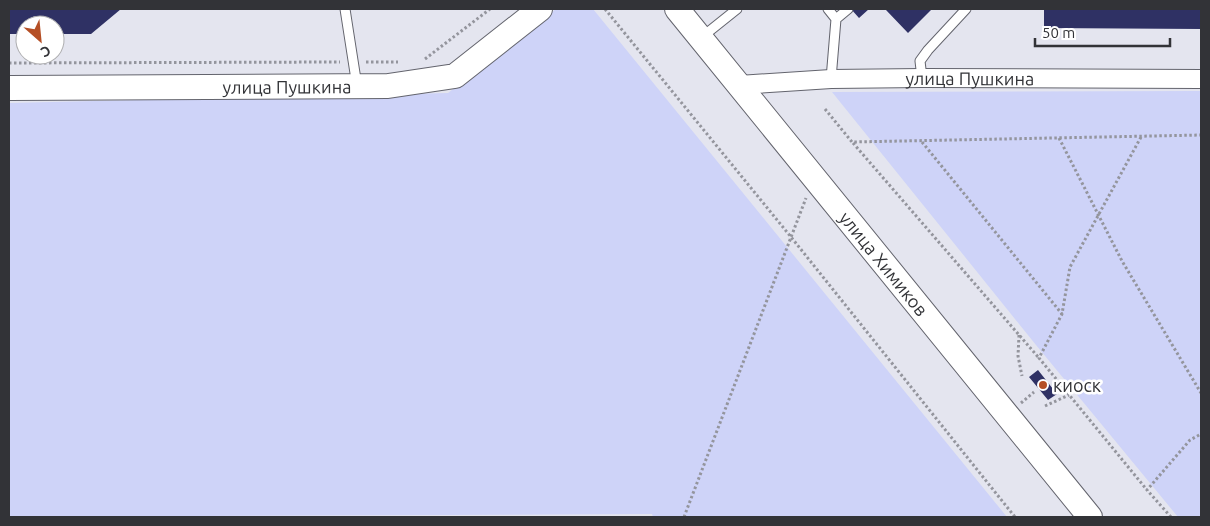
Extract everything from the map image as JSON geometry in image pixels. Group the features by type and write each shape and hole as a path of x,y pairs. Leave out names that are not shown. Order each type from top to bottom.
{"street":[{"name":"улица Пушкина","path":"9,88 388,86 455,76 540,9"},
{"name":"улица Химиков","path":"677,9 1090,517"},
{"name":"улица Пушкина","path":"739,85 831,79 1201,79"}],"lane":[{"path":"345,9 358,86"},
{"path":"701,38 737,9"},
{"path":"828,9 836,19 831,79"},
{"path":"836,19 848,9"},
{"path":"922,78 920,61 966,9"}],"path":[{"path":"421,62 490,9"},
{"path":"605,9 791,237 1015,517"},
{"path":"9,64 402,62"},
{"path":"825,109 1039,358 1171,517"},
{"path":"852,142 1201,136"},
{"path":"1039,358 1062,314 1070,267 1141,137"},
{"path":"1060,138 1122,261 1201,393"},
{"path":"922,141 1062,314"},
{"path":"684,517 806,198"},
{"path":"1018,334 1018,356 1022,376"},
{"path":"1045,406 1069,395"},
{"path":"1147,490 1190,440 1201,434"}],"shaded area":[{"path":"556,9 593,9 1007,517 653,517 652,514 9,517 9,103 448,93"},
{"path":"1201,91 1201,517 1178,517 1036,345 832,92"}],"building":[{"path":"9,9 121,9 91,34 65,34 65,15 15,15 15,34 9,34"},
{"path":"851,9 869,9 859,18"},
{"path":"932,9 908,33 886,10"},
{"path":"1044,9 1201,9 1201,29 1044,28"},
{"name":"киоск","path":"1038,370 1057,394 1048,400 1029,377"}],"place":[{"name":"киоск","path":"1043,385"}]}
